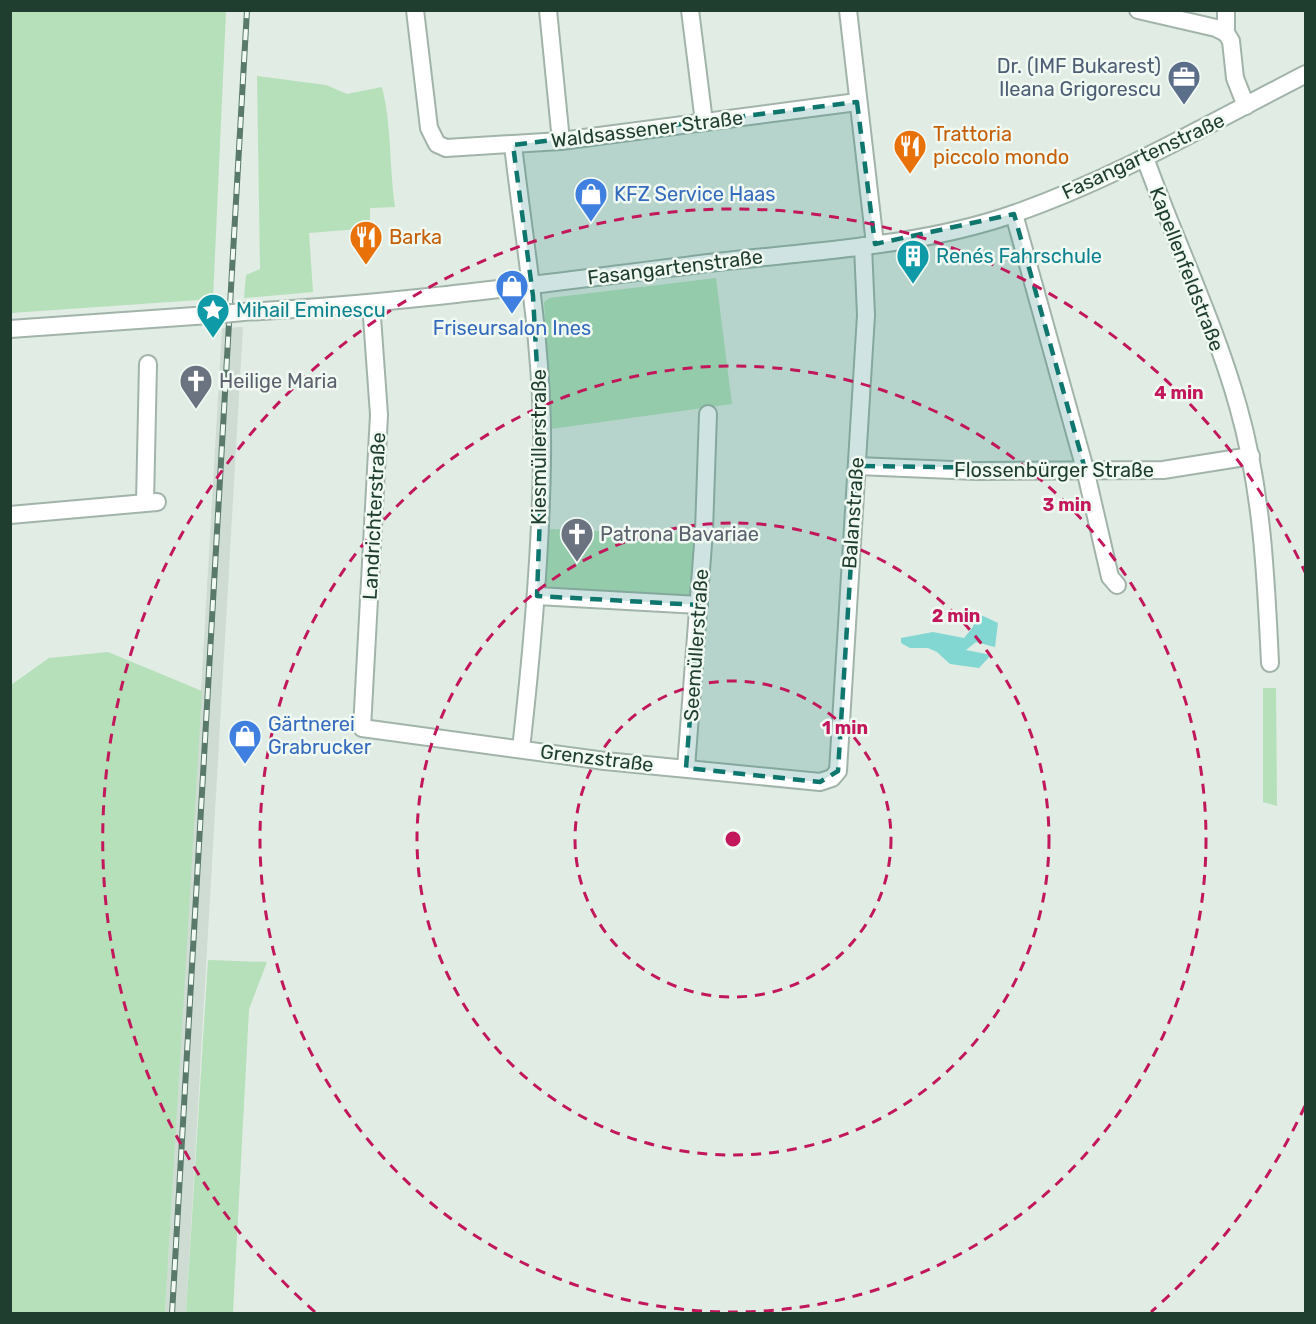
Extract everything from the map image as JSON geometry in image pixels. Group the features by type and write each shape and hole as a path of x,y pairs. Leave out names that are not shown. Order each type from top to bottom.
{"street":[{"name":"Waldsassener Straße","path":"415,10 429,128 437,144 456,149 561,141 857,102"},
{"path":"548,10 561,141"},
{"path":"690,10 704,122"},
{"name":"Balanstraße","path":"832,778 838,771 869,245 848,10"},
{"path":"1138,10 1216,28 1226,33 1231,40 1239,94 1246,106"},
{"path":"1226,10 1226,33"},
{"name":"Fasangartenstraße","path":"10,329 371,303 914,238 1014,214 1145,158 1305,74"},
{"name":"Kiesmüllerstraße","path":"513,146 538,352 543,458 537,596 521,749"},
{"name":"Kapellenfeldstraße","path":"1145,158 1221,356 1238,405 1251,456 1264,541 1270,663"},
{"path":"1014,214 1085,469 1110,577 1117,585"},
{"name":"Landrichterstraße","path":"362,728 379,416 371,303"},
{"path":"10,515 151,502 148,364"},
{"name":"Seemüllerstraße","path":"686,768 699,605 708,414"},
{"name":"Flossenbürger Straße","path":"857,466 976,471 1163,470 1251,456"},
{"path":"537,596 699,605"},
{"name":"Grenzstraße","path":"362,728 686,768 820,782 832,778"}],"highlighted area":[{"path":"857,102 875,244 1014,214 1085,469 857,466 838,771 820,782 686,768 699,605 537,596 542,458 533,296 513,145"}],"shaded area":[{"path":"243,327 186,1313 165,1314 222,328"}],"green space":[{"path":"11,10 226,11 213,299 11,313"},
{"path":"257,76 326,85 347,94 382,87 395,207 370,208 370,228 309,233 313,292 244,298 246,275 260,269"},
{"path":"716,278 732,404 551,429 544,302 549,298"},
{"path":"551,529 688,535 698,545 696,593 689,601 543,590 545,535"},
{"path":"108,652 202,691 165,1313 11,1313 11,685 49,658"},
{"path":"1263,688 1276,688 1277,806 1263,802"},
{"path":"208,960 267,962 249,1009 233,1313 186,1313"}],"water":[{"path":"977,613 998,623 995,647 976,642 966,650 991,655 979,668 950,664 937,652 928,648 910,648 901,643 901,638 933,632 964,638 973,627"}],"railway":[{"path":"172,1314 247,10"}],"place":[{"name":"Dr. (IMF Bukarest) Ileana Grigorescu","path":"1184,106"},
{"name":"Trattoria piccolo mondo","path":"910,175"},
{"name":"KFZ Service Haas","path":"591,223"},
{"name":"Barka","path":"366,266"},
{"name":"Renés Fahrschule","path":"913,285"},
{"name":"Friseursalon Ines","path":"512,315"},
{"name":"Mihail Eminescu","path":"213,339"},
{"name":"Heilige Maria","path":"196,410"},
{"name":"Patrona Bavariae","path":"577,563"},
{"name":"Gärtnerei Grabrucker","path":"245,765"}]}
